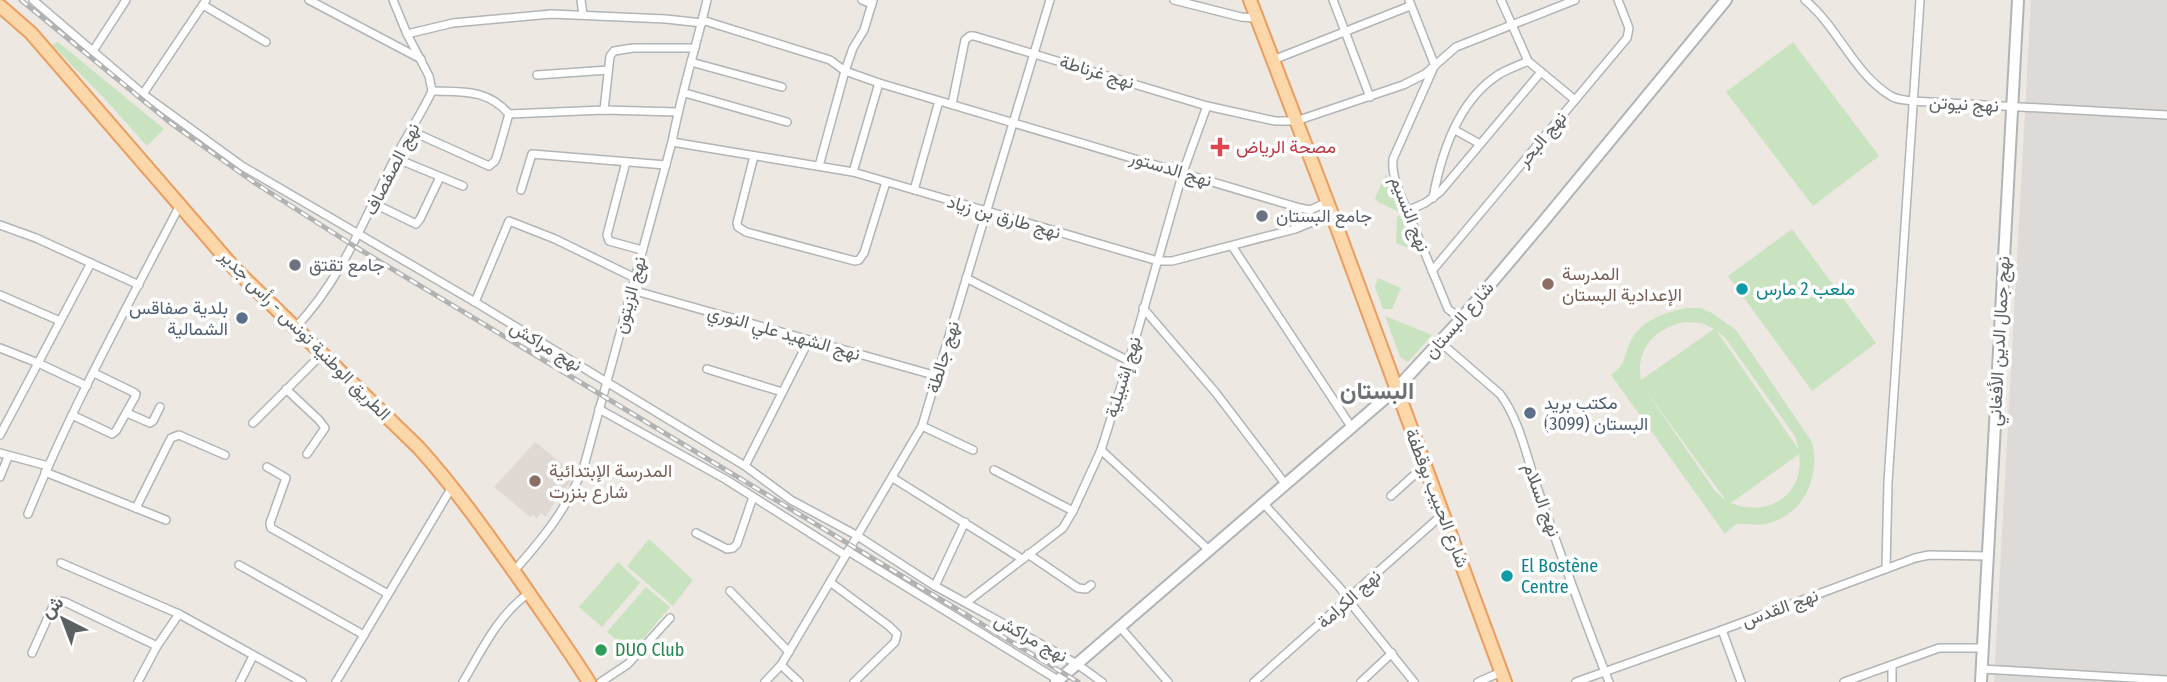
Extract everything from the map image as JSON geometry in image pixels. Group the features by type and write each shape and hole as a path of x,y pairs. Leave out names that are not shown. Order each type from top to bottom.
{"main road":[{"name":"شارع الحبيب بوقطفة","path":"1250,0 1330,208 1503,677"},
{"name":"شارع البستان","path":"1057,681 1396,389 1461,319 1552,212 1726,0"},
{"name":"نهج جمال الدين الأفغاني","path":"1982,682 2018,0"},
{"name":"الطريق الوطنية تونس - رأس جدير","path":"0,6 31,33 235,269 419,448 452,486 514,571 589,682"}],"street":[{"name":"نهج مراكش","path":"33,0 143,94 242,166 475,302 745,466 791,500 856,535 935,586 1077,664 1102,682"},
{"path":"93,51 126,0"},
{"path":"309,0 422,59"},
{"path":"393,0 407,34 422,59 432,91 479,93 502,105 509,114"},
{"path":"581,0 583,15"},
{"name":"نهج الزيتون","path":"514,571 543,538 568,501 584,466 666,165 707,0"},
{"path":"820,166 845,71 853,48 864,30 873,2 862,0"},
{"name":"نهج جالطة","path":"765,682 789,652 922,426 1049,0"},
{"path":"1174,0 1241,17 1256,18"},
{"path":"1334,0 1370,97"},
{"path":"1501,0 1528,61 1575,100"},
{"path":"1296,121 1403,85 1425,74 1456,47 1575,0"},
{"name":"نهج البحر","path":"1432,271 1629,33 1618,0"},
{"name":"نهج نيوتن","path":"1805,0 1820,12 1866,74 1894,98 2167,115"},
{"path":"1886,569 1888,482 1920,0"},
{"path":"143,94 204,2 266,41"},
{"path":"1272,61 1410,3 1435,66"},
{"name":"نهج الدستور","path":"407,34 453,23 551,14 702,22 830,60 845,71 939,101 1310,210 1330,208"},
{"name":"نهج غرناطة","path":"952,104 965,40 974,36 1207,106 1275,121 1296,121"},
{"path":"604,110 610,56 618,50 695,48"},
{"path":"1433,199 1437,177 1455,130 1474,95 1498,75 1528,61"},
{"path":"691,62 782,87"},
{"name":"نهج النسيم","path":"1435,66 1393,159 1393,174 1448,309 1461,319"},
{"path":"537,75 608,70"},
{"path":"1407,211 1433,199 1541,72"},
{"path":"853,172 879,83"},
{"path":"1403,85 1411,86 1415,90 1418,102"},
{"name":"نهج الصفصاف","path":"295,328 314,309 360,234 395,158 432,91"},
{"path":"685,93 787,122"},
{"path":"914,190 939,101"},
{"name":"نهج إشبيلية","path":"967,602 1063,528 1073,511 1101,450 1183,172 1207,106"},
{"path":"509,114 604,110 678,112"},
{"path":"411,131 489,166 497,156 509,114"},
{"path":"1455,130 1480,144"},
{"name":"نهج طارق بن زياد","path":"672,142 853,172 1158,261 1172,261 1295,229 1330,208"},
{"path":"521,190 532,154 666,165"},
{"path":"754,156 738,227 746,232 855,261 864,253 886,182"},
{"path":"395,158 464,186"},
{"path":"626,162 607,235 609,241 642,250"},
{"path":"373,204 416,224 440,177"},
{"path":"28,514 72,415 180,205"},
{"path":"475,302 509,221 555,239 635,278"},
{"path":"0,225 36,238 139,285"},
{"path":"1232,246 1352,428"},
{"path":"0,435 91,262"},
{"path":"966,278 1129,361"},
{"name":"نهج الشهيد علي النوري","path":"632,290 937,376"},
{"path":"0,295 60,321"},
{"path":"1143,308 1216,393 1286,485"},
{"path":"745,466 809,340"},
{"name":"نهج السلام","path":"1440,342 1506,402 1609,682"},
{"path":"0,348 87,386"},
{"path":"253,423 322,354"},
{"path":"707,369 782,392"},
{"path":"72,415 112,434 127,413 136,394 94,373"},
{"path":"286,389 325,428 307,454"},
{"path":"127,413 150,423 160,407"},
{"path":"599,409 753,497 1057,681"},
{"path":"922,426 973,450"},
{"path":"136,508 172,438 180,435 225,455"},
{"path":"1101,450 1209,551"},
{"path":"0,453 46,469 166,520"},
{"path":"0,477 8,457"},
{"path":"1391,496 1424,466"},
{"path":"267,467 285,478 270,523 271,528 387,594"},
{"path":"994,470 1073,511"},
{"path":"893,478 1078,588 1086,589 1091,585"},
{"path":"336,682 452,486"},
{"path":"696,533 727,549 733,548 737,544 753,497"},
{"path":"1264,503 1341,589 1414,682"},
{"name":"نهج الكرامة","path":"1254,682 1443,514"},
{"path":"935,586 965,522"},
{"name":"نهج القدس","path":"1576,682 1922,556 1989,556"},
{"path":"61,563 179,614 302,682"},
{"path":"239,565 364,635"},
{"path":"830,582 897,634 895,642 854,682"},
{"path":"730,591 789,652"},
{"path":"463,682 502,618 529,593"},
{"path":"32,653 54,604 58,601 157,646"},
{"path":"138,682 157,646 179,614"},
{"path":"601,682 628,664 670,618"},
{"path":"1120,627 1168,682"},
{"path":"1722,630 1741,682"},
{"path":"1844,682 1939,648 1983,648"},
{"path":"1362,682 1392,653"},
{"path":"240,682 253,656"},
{"path":"1892,664 1892,682"},
{"path":"781,665 799,682"},
{"path":"1982,669 2167,680"},
{"path":"1478,682 1503,677"}],"shaded area":[{"path":"2031,0 2167,0 2167,682 1994,682"},
{"name":"المدرسة الإبتدائية شارع بنزرت","path":"535,442 576,475 546,517 541,513 537,518 533,515 530,517 494,487"}],"green space":[{"path":"58,42 164,129 147,146 52,45"},
{"path":"1793,42 1879,156 1813,206 1726,92"},
{"path":"1386,174 1401,213 1375,198"},
{"path":"1401,215 1415,251 1396,243 1397,217"},
{"path":"1792,229 1876,343 1812,391 1728,276"},
{"path":"1378,278 1401,288 1392,309 1383,309 1375,287"},
{"path":"1700,308 1736,330 1812,442 1814,468 1806,493 1790,513 1779,520 1762,525 1738,524 1725,534 1611,375 1624,360 1632,338 1644,325 1678,310","holes":["1685,322 1702,323 1714,329 1641,380 1644,350 1656,335","1716,330 1726,339 1795,436 1799,450","1644,388 1725,500 1715,491","1799,454 1796,481 1781,500 1758,507 1731,503"]},
{"path":"1385,316 1432,335 1408,362 1400,357"},
{"path":"649,539 693,580 673,606 627,566"},
{"path":"618,562 640,583 602,627 579,607"},
{"path":"646,587 670,607 631,653 607,632"}],"railway":[{"path":"21,0 172,124 255,183 354,246 1078,682"}],"place":[{"name":"مصحة الرياض","path":"1220,147"},
{"name":"جامع البستان","path":"1262,216"},
{"name":"جامع تقتق","path":"295,265"},
{"name":"المدرسة الإعدادية البستان","path":"1548,284"},
{"name":"ملعب 2 مارس","path":"1742,289"},
{"name":"بلدية صفاقس الشمالية","path":"242,318"},
{"name":"مكتب بريد البستان (3099)","path":"1530,413"},
{"name":"المدرسة الإبتدائية شارع بنزرت","path":"535,481"},
{"name":"El Bostène Centre","path":"1507,576"},
{"name":"DUO Club","path":"601,650"}],"district":[{"name":"البستان","path":"1377,391"}]}
